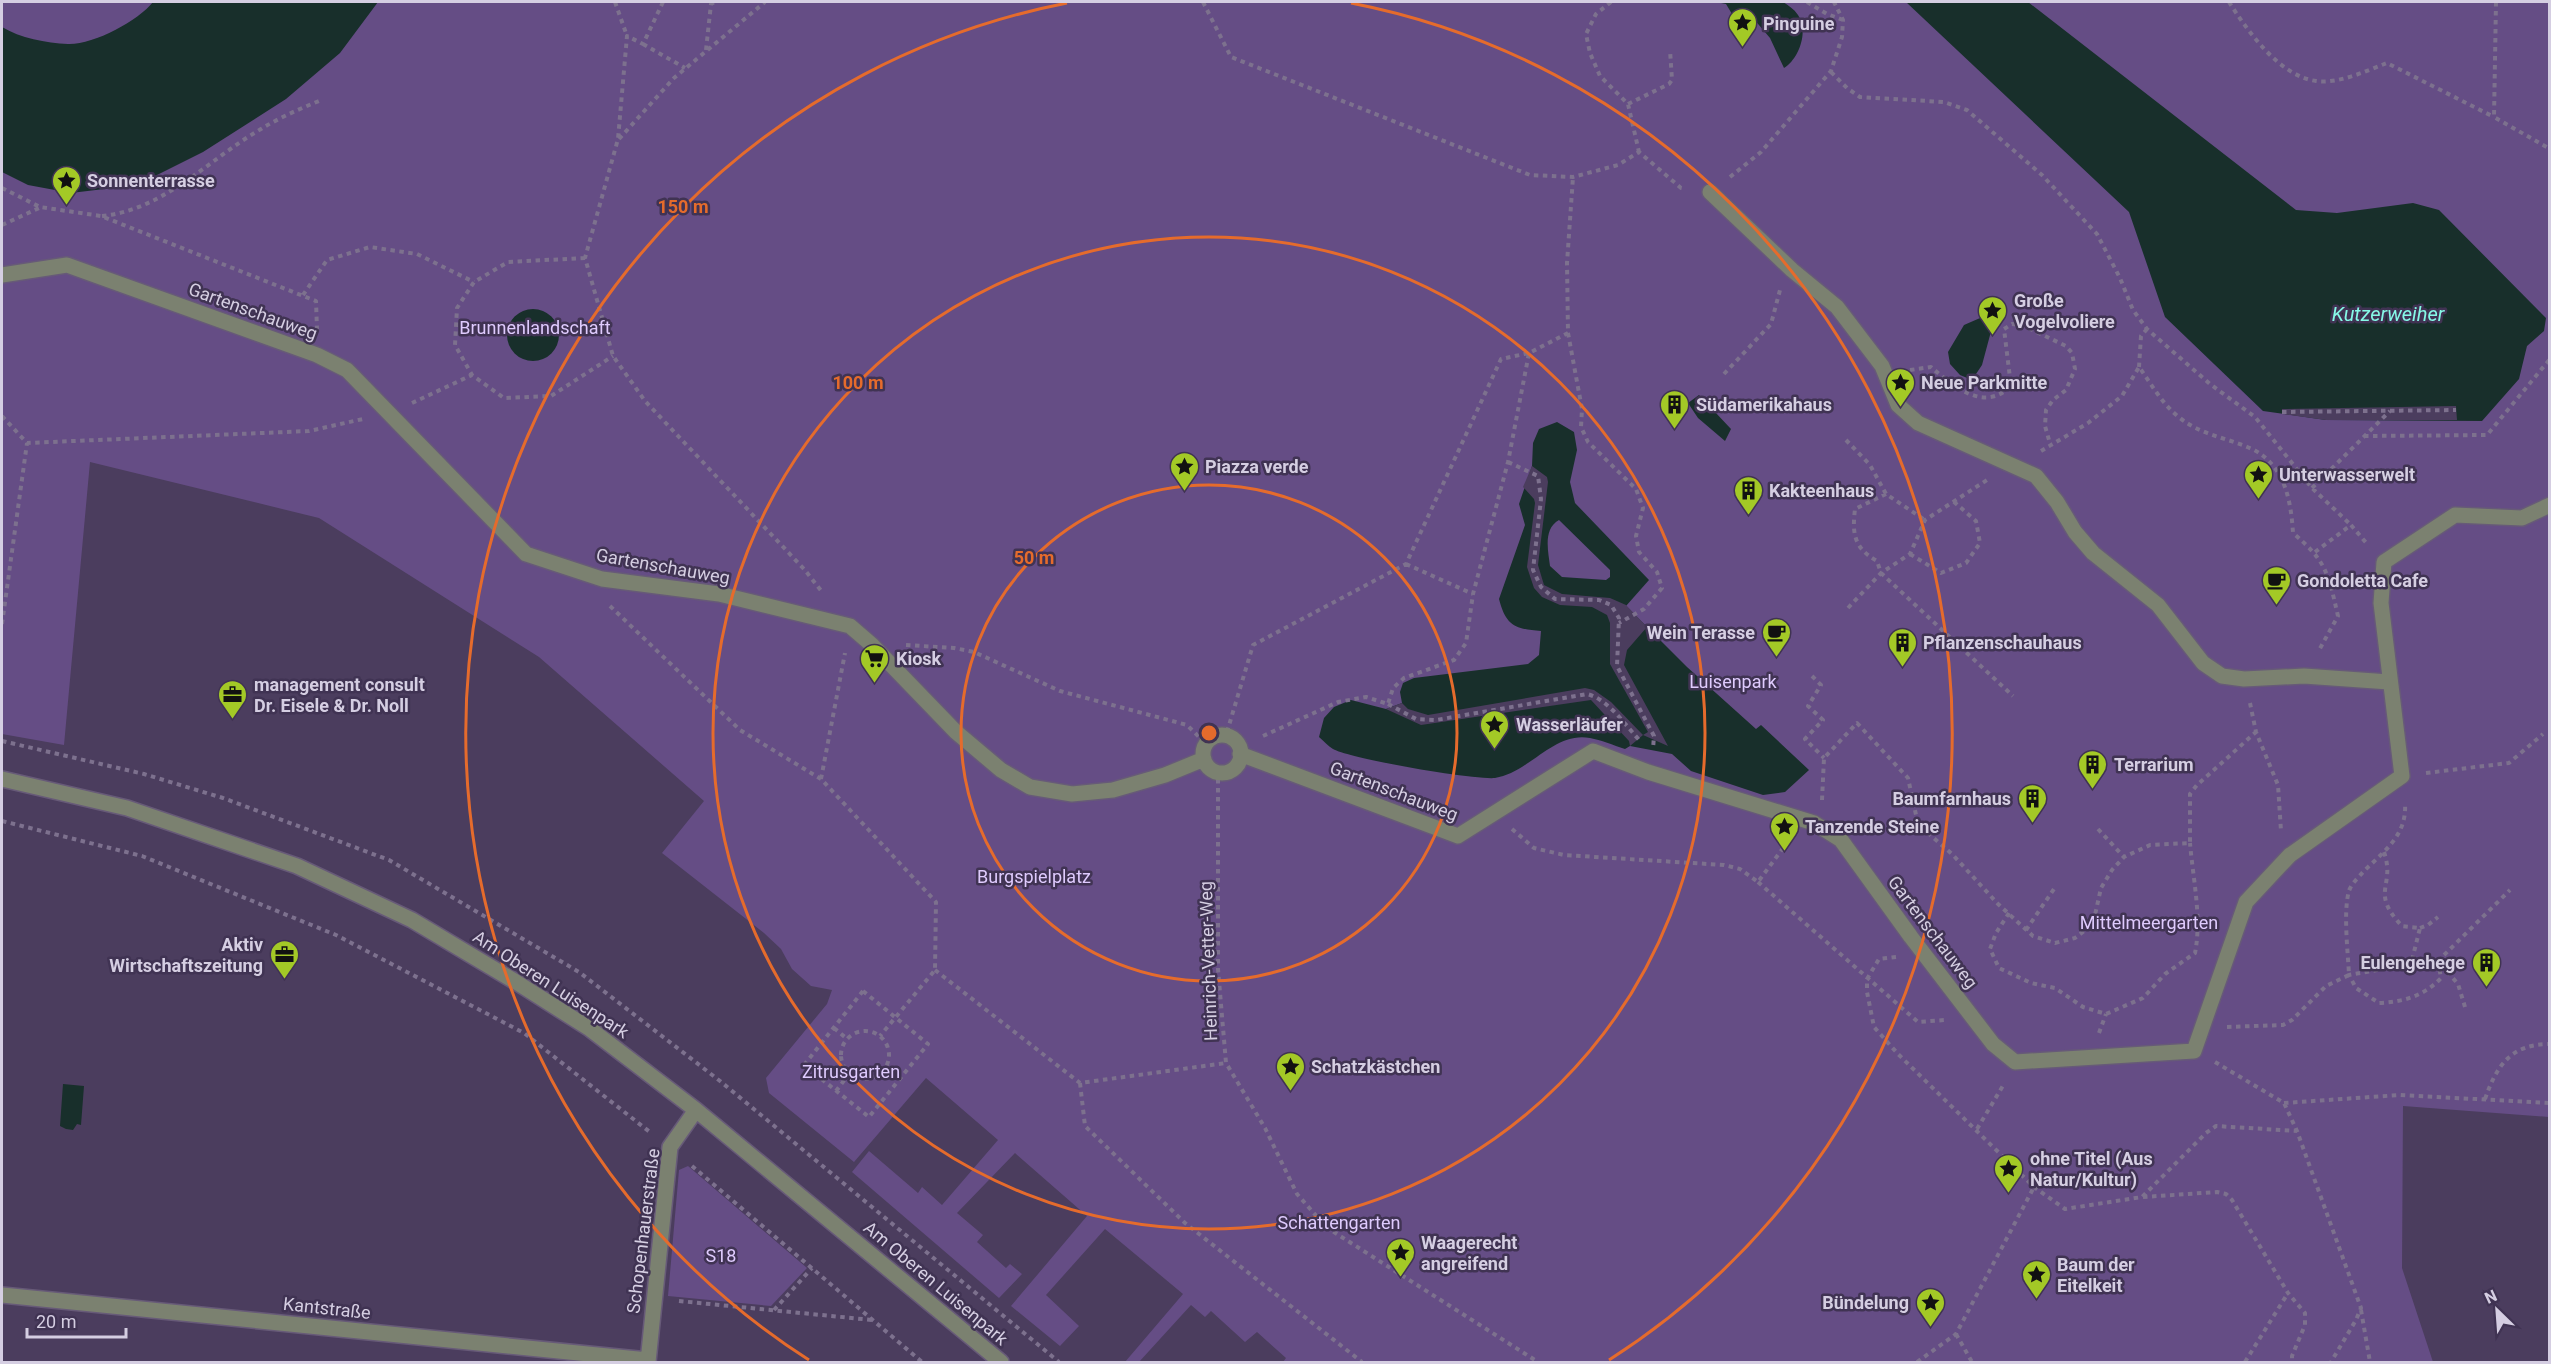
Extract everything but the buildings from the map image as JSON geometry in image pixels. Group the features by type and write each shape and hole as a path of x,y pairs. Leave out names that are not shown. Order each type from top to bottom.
{"street":[{"path":"1710,192 1792,270 1837,307 1882,366 1898,405 1918,423 2036,476 2093,553 2158,605 2203,663 2222,675 2244,679 2304,676 2389,682"},
{"name":"Gartenschauweg","path":"2,275 67,265 317,355 347,370 392,413 526,554 602,579 719,594 850,626 873,645 956,732 1001,770 1030,787 1072,794 1113,790 1165,775 1203,759"},
{"path":"2015,1062 2194,1051 2246,902 2290,855 2402,776 2381,603 2384,562 2455,515 2522,518 2550,505"},
{"path":"1226,736 1215,737 1207,744 1203,759 1208,768 1218,772 1233,769 1238,765 1240,750"},
{"name":"Gartenschauweg","path":"1226,736 1236,742 1240,750 1458,836 1495,815 1545,780 1593,751 1648,772 1809,821 1841,840 1911,937 1993,1044 2015,1062"},
{"name":"Am Oberen Luisenpark","path":"2,779 127,808 297,866 412,920 590,1029 696,1110 1001,1362"},
{"name":"Schopenhauerstraße","path":"648,1361 670,1147 696,1110"},
{"name":"Kantstraße","path":"2,1295 648,1361"}],"path":[{"path":"615,2 627,36 618,139 585,258 614,356 645,401 804,568 850,626 821,779"},
{"path":"643,44 663,2"},
{"path":"705,51 711,4 715,2"},
{"path":"618,139 686,68 765,2"},
{"path":"1203,2 1232,57 1530,174 1573,177 1618,165 1639,152"},
{"path":"1611,2 1596,14 1586,34 1590,53 1600,76 1628,104 1639,152 1681,188 1710,192 1761,152 1831,71 1842,37 1843,20 1834,2"},
{"path":"1808,2 1827,14 1843,20"},
{"path":"2229,2 2270,55 2295,73 2316,81 2344,78 2387,63 2395,65 2550,149"},
{"path":"2494,117 2496,2"},
{"path":"627,36 686,68"},
{"path":"1628,104 1669,84 1672,80 1670,50"},
{"path":"1831,71 1847,88 1860,97 1944,102 1966,110 2042,175 2097,234 2120,278 2133,310 2147,329 2210,384 2255,417 2312,488 2351,525 2384,562"},
{"path":"101,216 119,214 151,202 260,129 319,101"},
{"path":"1573,177 1566,263 1568,333 1582,409 1581,426 1588,442 1636,489 1643,508 1636,536 1639,552 1657,572 1662,588 1644,609 1618,623"},
{"path":"2,188 40,207 101,216 316,301"},
{"path":"2,225 40,207"},
{"path":"303,295 327,260 370,247 417,254 474,282"},
{"path":"585,258 508,262 474,282 457,308 455,345 472,375 504,398 550,396 614,356"},
{"path":"1724,374 1771,324 1781,285 1792,270"},
{"path":"1887,377 1911,369 1931,367 1954,387 1978,398 1993,398 2011,386 2004,329 2012,324 2022,325 2066,346 2072,353 2074,369 2066,390 2046,410 2045,426 2051,447"},
{"path":"1848,608 1881,573 1910,554 1925,520 2010,465 2051,447 2088,423 2122,396 2139,367 2140,336 2147,329"},
{"path":"1226,736 1253,645 1406,564 1501,359 1529,353 1568,333"},
{"path":"1390,705 1394,688 1404,678 1454,660 1466,643 1473,594 1508,462 1529,353"},
{"path":"2364,436 2487,435 2550,358"},
{"path":"2139,367 2163,403 2181,419 2216,437 2254,450 2274,467 2282,479 2291,502 2293,532 2315,552 2327,573 2338,616 2304,676"},
{"path":"2,416 27,443 309,431 392,413 472,375"},
{"path":"2312,488 2390,410"},
{"path":"2282,411 2456,410"},
{"path":"1846,440 1870,465 1886,494 1925,520"},
{"path":"2,624 27,443"},
{"path":"1508,462 1538,476 1541,499 1533,570 1540,587 1555,599 1599,600 1611,605 1619,618 1617,666 1654,736"},
{"path":"1886,494 1855,509 1853,528 1862,552 1877,561 1881,573 2013,696"},
{"path":"1910,554 1941,573 1966,562 1980,543 1976,521 1953,501"},
{"path":"2315,552 2351,525"},
{"path":"1406,564 1473,594"},
{"path":"602,579 597,594 740,730 821,779 936,902 935,970 880,1035"},
{"path":"873,645 954,648 974,652 1060,691 1187,726 1207,744"},
{"path":"1812,676 1821,685 1809,706 1823,720 1805,739 1824,758"},
{"path":"2244,679 2256,732 2278,785 2281,836 2290,855"},
{"path":"1240,750 1338,702 1366,698 1390,705 1416,719 1436,720 1587,694 1602,702 1652,753"},
{"path":"1758,882 1809,821 1824,796 1824,758 1857,723 1908,778 1918,824 1953,855 1998,904 2033,936 2055,943 2075,938 2093,924 2101,888 2112,870 2124,857 2150,845 2190,843"},
{"path":"2009,913 1996,933 1990,949 1999,968 2031,983 2055,988 2083,1007 2106,1014 2143,998 2166,974 2195,953 2197,941 2190,843 2190,794 2256,732"},
{"path":"2438,961 2441,978 2433,987 2412,998 2379,1004 2367,998 2356,988 2349,975 2348,892 2360,875 2384,852 2402,830 2406,816 2402,776 2509,763 2543,734"},
{"name":"Heinrich-Vetter-Weg","path":"1218,772 1218,969 1226,1063 1265,1128 1297,1194 1326,1227 1538,1362"},
{"path":"1495,815 1534,848 1564,855 1724,865 1740,870 1758,882 1918,1022 1954,1019 1968,1011"},
{"path":"2,821 142,856 336,935 524,1034 651,1133 650,1145"},
{"path":"2098,829 2124,857"},
{"path":"2384,852 2388,873 2384,886 2384,903 2402,926 2420,928 2438,917"},
{"path":"2026,930 2056,886"},
{"path":"2203,1026 2283,1025 2292,1020 2326,986 2349,975 2438,961 2510,890"},
{"path":"2411,964 2420,928"},
{"path":"1911,937 1899,957 1880,958 1868,979 1867,992 1874,1027 1898,1054 2034,1187 2066,1209 2142,1197 2217,1192 2226,1194 2232,1200 2288,1293 2305,1313 2307,1320 2292,1356 2292,1362"},
{"path":"2438,961 2458,984 2464,1007"},
{"path":"935,970 1080,1083 1085,1126 1185,1223 1362,1362"},
{"path":"863,991 895,1017 928,1044 869,1117 804,1065 863,991"},
{"path":"834,1028 846,1038"},
{"path":"866,1030 880,1035 888,1048 889,1055 885,1070 879,1076 863,1080 849,1074 840,1060 842,1045 846,1038 866,1030"},
{"path":"2485,1099 2494,1073 2513,1052 2540,1044 2550,1044"},
{"path":"2194,1051 2284,1103 2400,1095 2550,1103"},
{"path":"1977,1129 1993,1105 2015,1062"},
{"path":"1080,1083 1226,1063"},
{"path":"885,1070 899,1081"},
{"path":"836,1091 849,1074"},
{"path":"2284,1103 2358,1295 2370,1362"},
{"path":"2142,1197 2206,1133 2216,1126 2296,1131"},
{"path":"670,1147 922,1362"},
{"path":"1917,1362 1956,1334 2034,1187"},
{"path":"773,1311 812,1268"},
{"path":"2246,1362 2288,1293"},
{"path":"654,1298 872,1320"},
{"path":"2331,1362 2361,1308"},
{"path":"1956,1334 1972,1362"}],"green space":[{"name":"Luisenpark","path":"2,2 2549,2 2549,1117 2403,1106 2402,1268 2433,1362 1283,1362 1286,1358 1257,1332 1245,1342 1211,1311 1205,1317 1191,1305 1139,1362 1125,1362 1183,1294 1105,1229 1046,1295 1079,1326 1060,1346 1011,1306 1087,1216 1015,1153 957,1213 983,1235 977,1242 1006,1268 1010,1264 1022,1274 999,1298 852,1172 869,1151 918,1193 922,1187 942,1205 998,1140 926,1078 854,1162 769,1093 766,1078 827,1004 832,990 811,986 792,969 781,949 764,933 662,853 704,801 539,657 319,518 90,462 64,745 2,734"},
{"name":"S18","path":"688,1166 807,1268 771,1306 668,1296 679,1170"}],"water":[{"path":"153,2 378,2 340,53 286,99 203,152 137,185 71,193 28,185 2,172 2,27 34,39 68,44 78,43 90,41 126,24"},
{"path":"1716,2 1783,2 1789,6 1798,15 1803,29 1801,44 1794,58 1784,68 1770,38 1753,18 1742,19 1732,14 1726,4"},
{"name":"Kutzerweiher","path":"1906,2 2028,2 2296,210 2337,213 2413,203 2439,210 2546,318 2544,331 2527,346 2519,379 2482,421 2326,420 2263,411 2165,317 2129,212"},
{"path":"528,309 538,309 547,313 555,321 559,335 555,349 547,357 538,361 528,361 519,357 511,349 507,340 507,330 511,321 519,313"},
{"path":"1987,315 1993,317 1993,324 1982,365 1972,380 1960,375 1950,364 1948,352 1964,325"},
{"path":"1699,395 1731,429 1725,441 1698,418 1688,403"},
{"path":"1557,422 1574,432 1577,450 1570,482 1575,503 1649,580 1626,606 1687,667 1756,729 1761,725 1809,770 1785,792 1763,795 1691,771 1672,754 1630,746 1625,749 1590,738 1565,741 1507,775 1483,778 1363,758 1333,749 1319,737 1324,718 1334,707 1351,700 1386,709 1402,703 1400,692 1403,683 1414,678 1528,664 1539,655 1541,631 1524,629 1513,624 1505,615 1499,599 1525,525 1519,504 1532,466 1533,443 1539,429","holes":["1559,520 1610,570 1610,577 1606,580 1562,577 1550,566 1548,553 1549,534 1554,524"]},
{"path":"63,1084 84,1086 81,1125 77,1124 73,1130 60,1126"}],"pier":[{"path":"2456,406 2457,420 2326,420 2282,414 2282,409"},
{"path":"1532,466 1547,477 1548,482 1538,565 1544,585 1562,594 1610,598 1626,605 1647,627 1627,650 1624,665 1668,746 1643,735 1648,732 1610,664 1610,623 1607,615 1592,607 1560,605 1542,597 1534,588 1527,567 1535,503 1523,487"},
{"path":"1585,688 1594,690 1611,702 1643,735 1630,746 1629,741 1591,700 1421,725 1386,709 1402,703 1408,709 1428,715"}],"place":[{"name":"Pinguine","path":"1742,48"},
{"name":"Sonnenterrasse","path":"66,206"},
{"name":"Große Vogelvoliere","path":"1993,336"},
{"name":"Neue Parkmitte","path":"1900,408"},
{"name":"Südamerikahaus","path":"1675,430"},
{"name":"Piazza verde","path":"1184,492"},
{"name":"Unterwasserwelt","path":"2258,500"},
{"name":"Kakteenhaus","path":"1748,516"},
{"name":"Gondoletta Cafe","path":"2276,606"},
{"name":"Wein Terasse","path":"1776,658"},
{"name":"Pflanzenschauhaus","path":"1902,668"},
{"name":"Kiosk","path":"875,684"},
{"name":"management consult Dr. Eisele & Dr. Noll","path":"233,720"},
{"name":"Wasserläufer","path":"1495,750"},
{"name":"Terrarium","path":"2093,790"},
{"name":"Baumfarnhaus","path":"2032,824"},
{"name":"Tanzende Steine","path":"1784,852"},
{"name":"Aktiv Wirtschaftszeitung","path":"284,980"},
{"name":"Eulengehege","path":"2486,988"},
{"name":"Schatzkästchen","path":"1290,1092"},
{"name":"ohne Titel (Aus Natur/Kultur)","path":"2009,1194"},
{"name":"Waagerecht angreifend","path":"1400,1278"},
{"name":"Baum der Eitelkeit","path":"2036,1300"},
{"name":"Bündelung","path":"1930,1328"}],"park label":[{"name":"Brunnenlandschaft","path":"535,327"},
{"name":"Burgspielplatz","path":"1034,876"},
{"name":"Mittelmeergarten","path":"2149,922"},
{"name":"Zitrusgarten","path":"851,1071"},
{"name":"Schattengarten","path":"1339,1222"}]}
